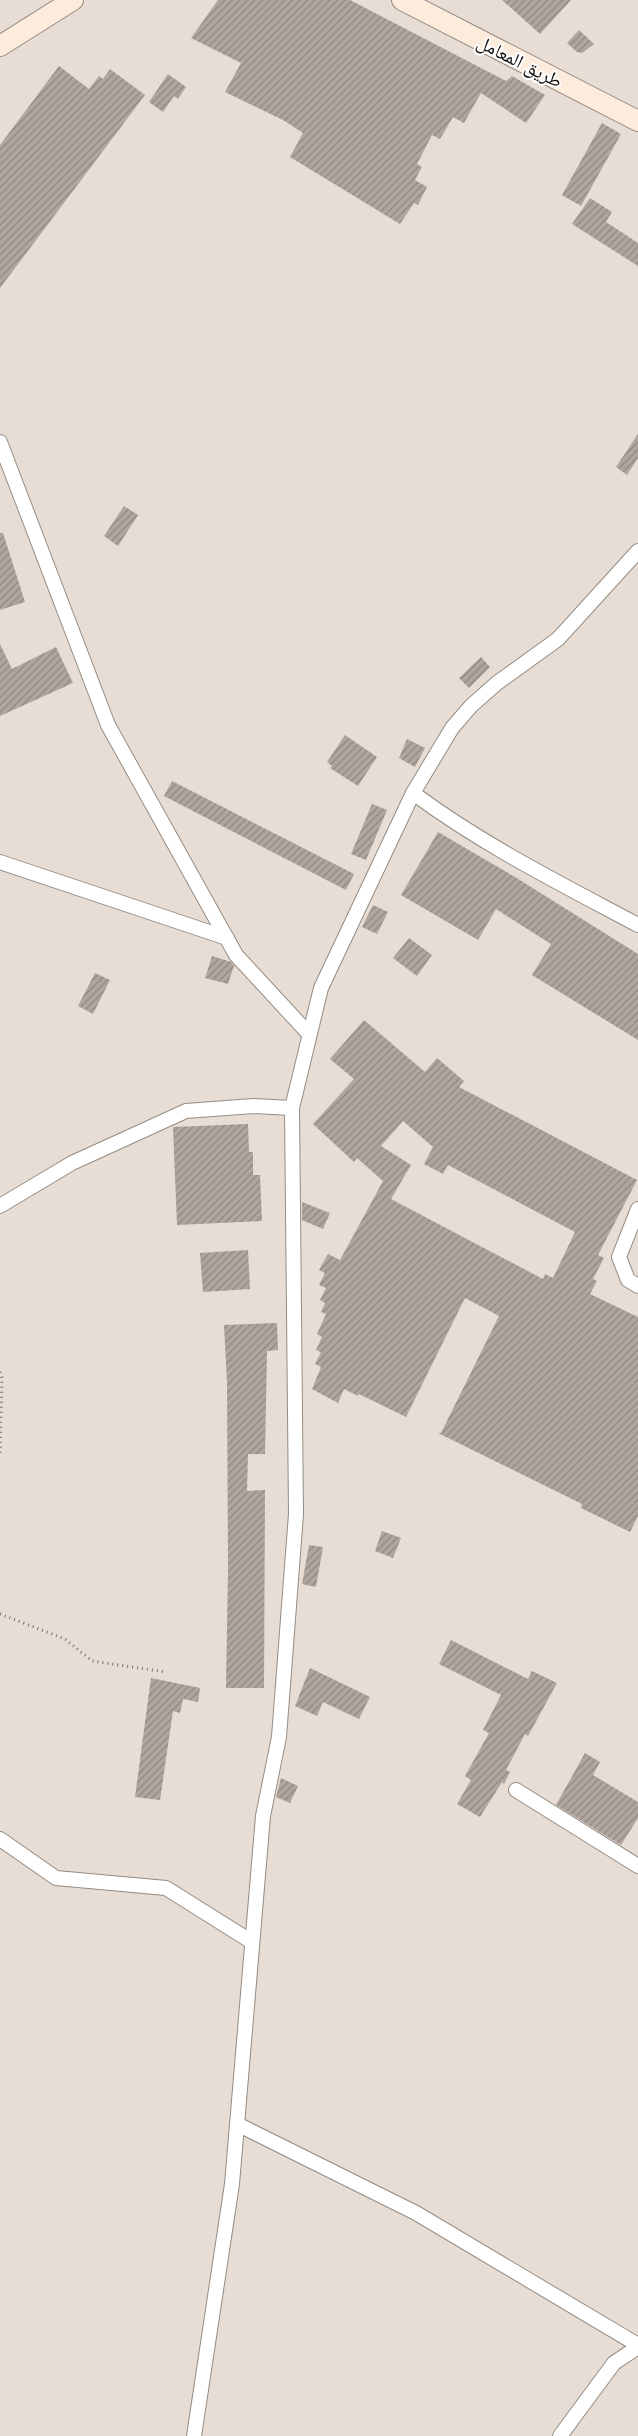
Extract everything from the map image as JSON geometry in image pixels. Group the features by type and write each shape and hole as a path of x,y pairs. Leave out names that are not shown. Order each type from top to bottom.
{"main road":[{"path":"0,46 73,0"},
{"name":"طريق المعامل","path":"402,0 638,121"}],"street":[{"path":"0,442 108,725 236,955 309,1034"},
{"path":"194,2436 232,2184 263,1816 279,1736 296,1514 292,1108 309,1034 321,988 413,793 452,728 471,706 497,683 558,639 638,551"},
{"path":"413,793 448,819 536,871 638,925"},
{"path":"0,862 227,938"},
{"path":"0,1206 72,1163 186,1111 253,1106 292,1108"},
{"path":"638,1209 619,1257 628,1280 638,1286"},
{"path":"516,1790 638,1866"},
{"path":"0,1839 56,1878 166,1888 252,1942"},
{"path":"237,2124 416,2213 638,2346 614,2363 560,2436"}],"path":[{"path":"0,1372 2,1378 0,1453"},
{"path":"0,1614 65,1640 92,1661 166,1672"}],"building":[{"path":"218,0 350,0 506,81 512,76 545,95 526,123 481,93 464,123 453,117 440,139 432,135 417,164 422,167 415,180 427,187 418,205 414,203 400,224 290,157 303,133 283,120 225,92 241,63 191,38"},
{"path":"502,0 571,0 540,34"},
{"path":"579,30 594,44 582,53 577,52 567,43"},
{"path":"59,66 89,89 99,76 103,79 110,69 145,95 0,288 0,145"},
{"path":"168,74 186,87 178,99 174,96 163,112 149,102"},
{"path":"602,123 621,134 581,206 562,195"},
{"path":"590,198 612,212 606,222 638,243 638,266 572,224"},
{"path":"638,434 638,458 627,475 616,467"},
{"path":"124,506 138,515 118,546 104,536"},
{"path":"0,533 3,533 25,602 0,610"},
{"path":"0,644 12,669 56,647 73,683 0,716"},
{"path":"481,657 490,667 469,688 459,678"},
{"path":"345,735 377,757 358,786 330,768 332,766 327,762"},
{"path":"407,739 425,748 415,767 399,758"},
{"path":"172,781 354,874 346,890 164,796"},
{"path":"372,804 387,810 366,860 351,854"},
{"path":"438,832 515,877 638,954 638,1040 532,975 551,944 496,909 478,940 401,895"},
{"path":"373,905 388,912 377,934 362,927"},
{"path":"409,938 432,955 417,976 393,958"},
{"path":"212,956 231,962 234,966 228,984 205,978"},
{"path":"95,973 110,980 93,1014 78,1006"},
{"path":"364,1020 425,1072 437,1058 464,1081 459,1087 637,1180 598,1255 604,1258 593,1279 597,1281 590,1294 638,1317 638,1516 630,1532 581,1508 582,1504 438,1433 441,1433 499,1316 465,1298 406,1417 359,1394 358,1396 344,1389 338,1403 312,1389 321,1367 315,1364 321,1352 316,1350 322,1337 317,1334 326,1314 321,1312 325,1303 320,1300 326,1288 319,1285 325,1273 319,1270 328,1254 340,1260 383,1181 357,1158 354,1162 313,1124 354,1079 330,1059","holes":["403,1121 433,1147 424,1164 443,1174 448,1165 575,1232 553,1278 545,1274 543,1279 391,1199 411,1165 381,1146"]},
{"path":"248,1124 249,1152 253,1152 253,1175 260,1175 262,1221 177,1225 173,1127"},
{"path":"302,1202 330,1213 323,1229 302,1220"},
{"path":"248,1250 250,1289 203,1292 200,1253"},
{"path":"277,1323 278,1350 267,1351 265,1454 248,1454 247,1491 265,1490 264,1688 226,1688 228,1567 227,1382 224,1325"},
{"path":"382,1531 401,1538 393,1558 375,1551"},
{"path":"309,1545 323,1547 316,1587 302,1584"},
{"path":"451,1640 528,1679 532,1671 557,1683 528,1736 525,1734 506,1770 510,1772 504,1784 502,1782 480,1817 457,1804 471,1780 465,1776 489,1733 483,1730 501,1695 439,1664"},
{"path":"310,1668 370,1697 359,1719 323,1702 317,1716 295,1706"},
{"path":"151,1678 200,1688 198,1702 183,1699 180,1713 173,1711 160,1800 135,1797"},
{"path":"585,1753 600,1762 593,1775 638,1802 638,1818 621,1845 556,1805"},
{"path":"281,1778 298,1786 290,1803 276,1797"}]}
